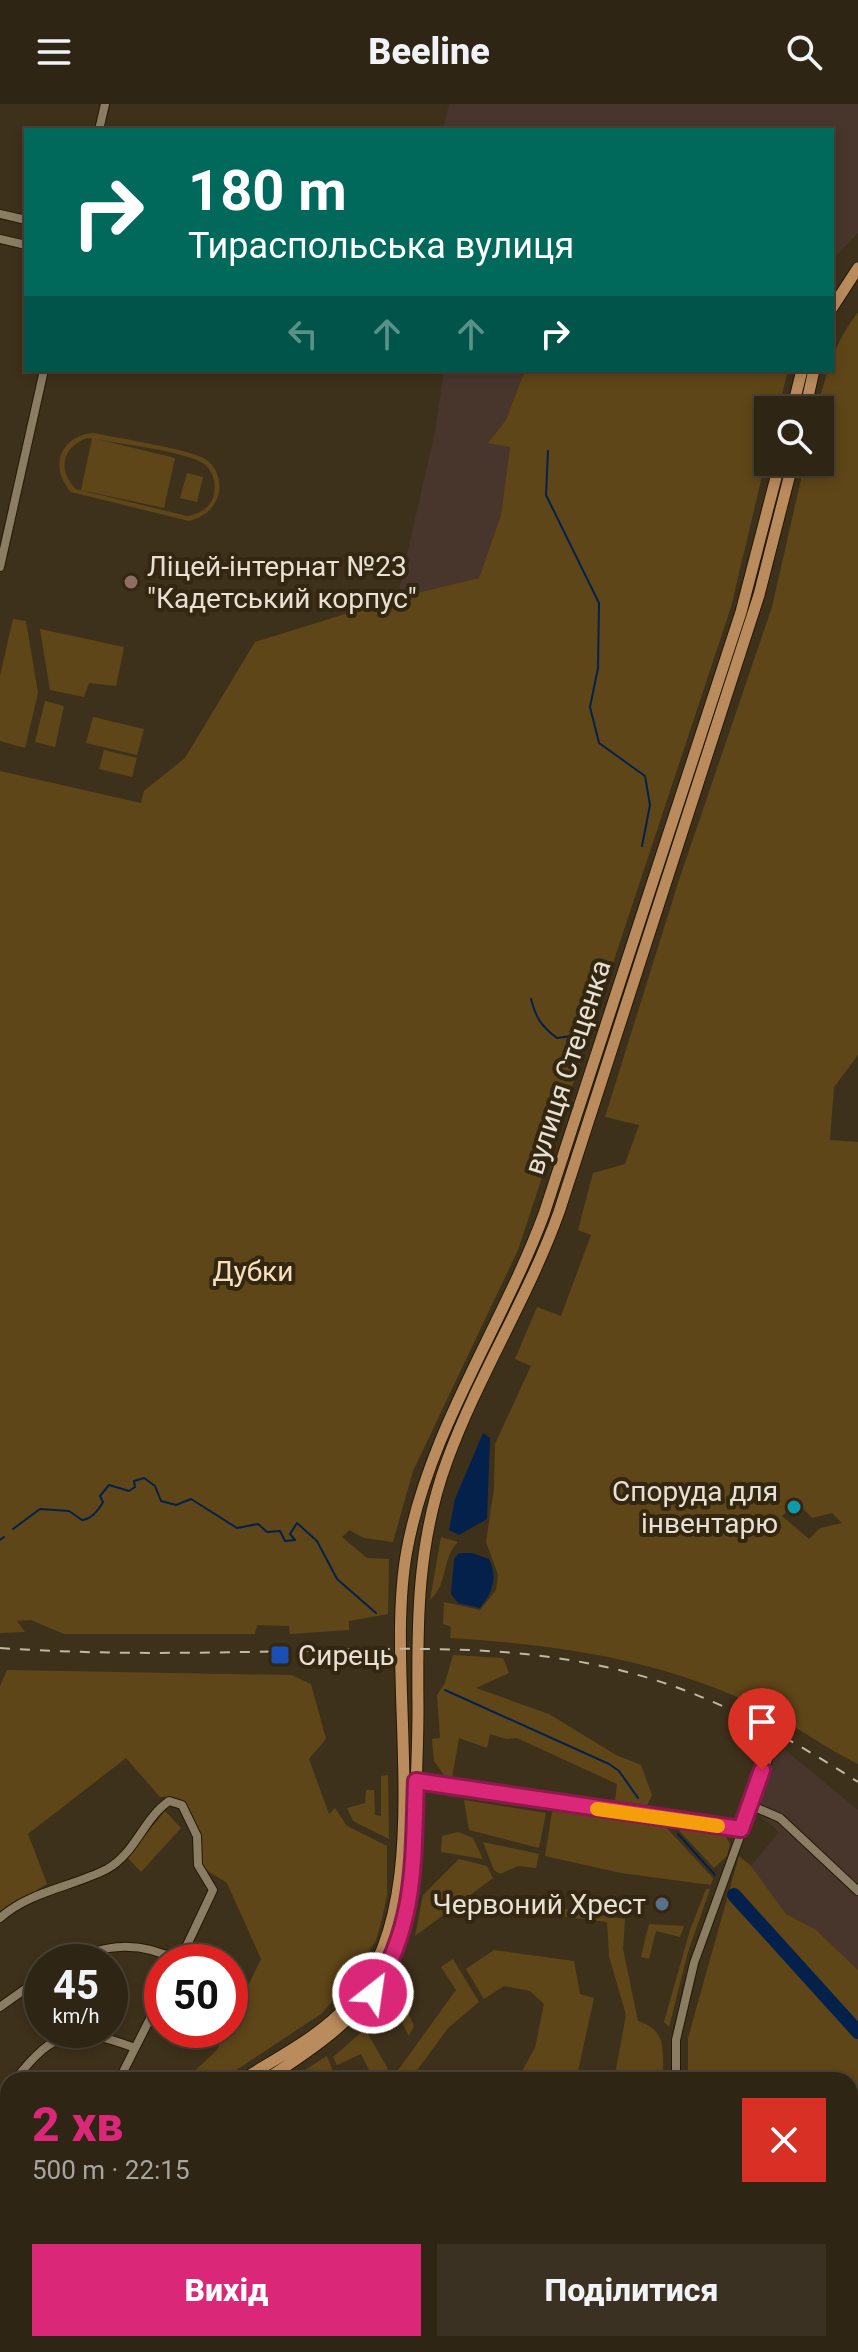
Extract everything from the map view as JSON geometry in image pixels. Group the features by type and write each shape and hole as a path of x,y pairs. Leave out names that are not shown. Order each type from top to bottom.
{"main road":[{"path":"834,305 858,268"},
{"path":"796,396 802,372"},
{"path":"808,396 814,372"},
{"name":"вулиця Стеценка","path":"254,2072 336,2017 372,1973 391,1933 400,1887 400,1680 404,1574 418,1502 438,1445 514,1289 544,1214 741,612 776,476"},
{"name":"вулиця Стеценка","path":"277,2072 324,2042 373,1993 389,1967 403,1933 412,1891 417,1615 422,1557 447,1461 545,1251 559,1212 759,595 789,476"}],"street":[{"path":"99,128 105,104"},
{"path":"0,214 24,220"},
{"path":"0,239 24,245"},
{"path":"0,567 44,372"},
{"path":"0,514 11,516"},
{"path":"676,2072 676,2040 694,1963 771,1751"},
{"path":"416,1781 741,1829"},
{"path":"0,1918 63,1883 106,1869 126,1852 150,1817 169,1801 182,1805 197,1836 198,1865 213,1890 187,1944"},
{"path":"750,1805 780,1818 858,1891"},
{"path":"0,2007 24,1990"},
{"path":"123,2072 144,2030"},
{"path":"21,2072 32,2058 57,2038 68,2034 95,2033 135,2048"}],"shaded area":[{"path":"449,104 858,104 858,233 834,258 834,128 443,128"},
{"path":"444,372 509,372 523,375 506,420 489,442 510,447 501,515 479,578 397,598 435,432"},
{"path":"785,1750 858,1810 858,1970 815,1929 786,1914 751,1866 779,1832 757,1813 747,1816 767,1766"}],"green space":[{"path":"858,312 858,1055 834,1087 830,1140 858,1142 858,1764 774,1715 697,1681 576,1651 450,1638 451,1627 443,1624 444,1602 480,1610 496,1590 498,1575 486,1542 494,1489 495,1444 531,1366 515,1359 537,1307 561,1316 591,1235 578,1230 593,1173 625,1164 639,1125 605,1117 679,880 772,607 802,476 834,476 834,396 820,396 827,372 834,372 837,347","holes":["797,1502 812,1518 832,1513 842,1523 820,1528 809,1539 782,1516"]},
{"name":"Дубки","path":"528,372 788,372 782,396 754,396 754,476 762,476 731,607 518,1250 413,1471 393,1542 364,1538 349,1530 342,1537 367,1558 389,1559 388,1614 349,1621 349,1630 290,1634 289,1626 257,1625 255,1634 64,1634 31,1620 17,1621 25,1632 0,1633 0,771 141,803 144,791 185,758 255,642 397,598 479,578 501,515 510,447 488,443 506,420 523,375"},
{"path":"94,433 152,444 205,459 215,469 218,478 219,492 215,503 200,517 189,521 71,492 60,473 59,463 66,446 83,435","holes":["87,438 92,439 81,490 164,508 175,458 97,439 165,451 201,462 214,480 213,499 208,507 187,516 76,489 66,475 65,460 72,447"]},
{"path":"187,473 203,477 197,502 180,498"},
{"path":"13,619 26,621 38,693 25,748 0,741 0,676"},
{"path":"40,629 124,647 116,686 89,683 84,697 50,690"},
{"path":"45,701 64,706 55,747 35,742"},
{"path":"93,717 144,729 137,755 86,743"},
{"path":"104,750 137,758 132,777 99,769"},
{"path":"441,1537 458,1542 449,1556 440,1586 430,1600"},
{"path":"453,1655 503,1658 509,1673 476,1688 549,1714 616,1755 641,1765 652,1795 645,1810 615,1802 617,1784 517,1738 506,1739 490,1734 487,1748 459,1738 452,1778 446,1778 434,1761 432,1739 440,1738 437,1695 445,1683"},
{"path":"7,1670 291,1675 311,1684 326,1739 309,1759 329,1814 335,1808 347,1826 387,1846 387,1895 382,1919 376,1940 350,1982 321,2014 233,2072 194,2072 218,2048 248,2048 248,1986 261,1959 227,1883 203,1868 194,1821 188,1811 172,1798 160,1797 126,1758 28,1834 47,1884 0,1911 0,1686"},
{"path":"388,1775 389,1839 353,1821 347,1808 365,1803 366,1790 374,1790 375,1815 381,1816 381,1776"},
{"path":"464,1800 546,1813 539,1848 469,1830"},
{"path":"559,1806 663,1824 713,1878 711,1885 621,1873 545,1856 552,1812"},
{"path":"165,1811 181,1828 141,1872 127,1857"},
{"path":"674,1825 724,1833 730,1844 727,1856 714,1868"},
{"path":"458,1832 473,1838 483,1859 441,1852 442,1836"},
{"path":"483,1842 539,1854 536,1868 518,1866 500,1874 494,1870"},
{"path":"739,1856 751,1866 786,1914 815,1929 858,1970 858,2072 688,2072 688,2038"},
{"path":"459,1859 487,1866 493,1878 415,1936 423,1895"},
{"path":"706,1889 710,1889 688,1952 669,2027 664,2022 690,1930"},
{"path":"541,1905 625,1919 623,1949 638,2021 655,2030 659,2036 664,2072 615,2072 626,2015 609,1956 607,1922 537,1913"},
{"path":"649,1924 684,1926 680,1937 656,1931 649,1959 641,1957"},
{"path":"494,1950 574,1961 580,1994 594,1998 578,2072 522,2072 535,2048 544,2004 530,1991 504,1986 484,1999 466,1969"},
{"path":"453,1959 479,2002 448,2028 416,2072 397,2072 456,1990 441,1967"},
{"path":"398,1989 414,2026 409,2036 397,2013 373,2030 370,2024"},
{"path":"365,2029 388,2069 370,2072 361,2054 337,2065 333,2057"},
{"path":"327,2056 333,2072 302,2072"}],"water":[{"path":"483,1433 490,1438 487,1519 459,1535 449,1530 455,1499"},
{"path":"459,1553 472,1553 489,1559 492,1566 493,1585 480,1608 458,1603 451,1594 454,1559"}],"waterway":[{"path":"548,451 546,495 599,603 598,668 590,707 599,743 645,776 650,805 642,846"},
{"path":"531,999 537,1017 547,1030 557,1038 571,1036"},
{"name":"Сирець","path":"13,1529 40,1509 69,1511 82,1520 86,1519 99,1508 103,1502 100,1496 109,1485 129,1491 135,1487 134,1481 144,1478 155,1486 161,1501 176,1505 191,1499 237,1528 258,1524 267,1532 280,1531 285,1541 295,1540 290,1534 297,1523 317,1541 337,1579 376,1613"},
{"name":"Сирець","path":"0,1540 4,1537"},
{"name":"Сирець","path":"445,1690 609,1764 619,1771 638,1798"},
{"name":"Сирець","path":"678,1834 715,1875"},
{"name":"Сирець","path":"734,1895 858,2032"}],"railway":[{"path":"0,1648 148,1653 461,1650 583,1662 655,1680 715,1703 774,1732 858,1782"}],"slow traffic":[{"path":"597,1809 718,1826"}],"place":[{"name":"Ліцей-інтернат №23 \"Кадетський корпус\"","path":"131,582"},
{"name":"Споруда для інвентарю","path":"794,1507"},
{"name":"Сирець","path":"280,1655"},
{"name":"Червоний Хрест","path":"662,1904"}],"route":[{"path":"373,1993 389,1967 409,1911 416,1781 741,1829 762,1770"}]}
